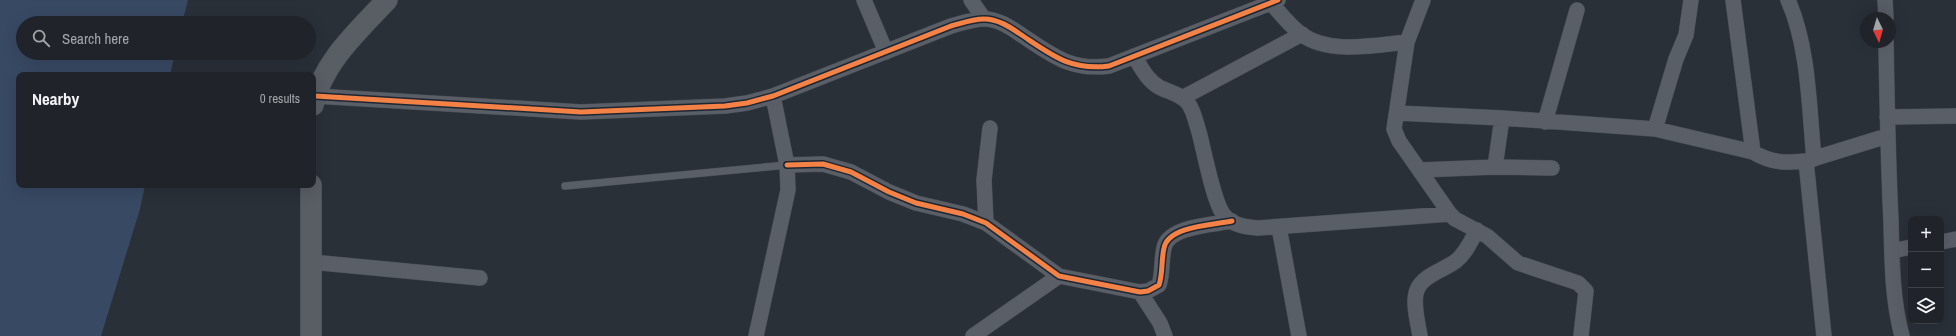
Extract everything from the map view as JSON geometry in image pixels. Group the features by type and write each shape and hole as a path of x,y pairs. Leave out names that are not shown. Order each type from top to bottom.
{"street":[{"path":"316,92 328,68 350,40 387,0"},
{"path":"864,0 886,52"},
{"path":"971,0 984,19"},
{"path":"1424,0 1407,42 1394,129 1396,136 1455,219 1478,230 1518,263 1578,283 1586,291 1581,336"},
{"path":"1655,129 1676,59 1686,35 1691,0"},
{"path":"1733,0 1752,152"},
{"path":"1788,0 1796,18 1802,40 1824,336"},
{"path":"1885,0 1886,12"},
{"path":"316,100 581,112 725,106 747,103 773,96 951,26 984,19 998,22 1010,27 1054,57 1074,66 1092,68 1109,66 1274,2 1302,34 1318,43 1334,46 1355,46 1407,42"},
{"path":"1545,122 1577,10"},
{"path":"1182,98 1302,34"},
{"path":"1886,48 1887,136 1892,251 1896,313 1902,336"},
{"path":"1134,56 1150,80 1188,103 1196,122 1217,200 1223,213 1232,221 1244,227 1279,227 1450,214"},
{"path":"756,336 788,190 787,165 773,96"},
{"path":"1397,113 1502,118 1655,129 1752,152 1763,159 1784,163 1810,160 1887,136"},
{"path":"1887,117 1956,116"},
{"path":"1495,167 1502,118"},
{"path":"986,223 984,180 990,128"},
{"path":"787,165 811,163 837,167 851,172 916,204 963,214 986,223 1059,276 1140,292 1148,291 1159,285 1164,248 1170,237 1185,230 1232,221"},
{"path":"1420,170 1495,167 1552,168"},
{"path":"311,188 311,336"},
{"path":"1279,227 1299,336"},
{"path":"1420,336 1415,298 1417,290 1428,278 1456,261 1463,254 1478,230"},
{"path":"1944,241 1956,239"},
{"path":"1892,251 1908,248"},
{"path":"312,262 480,278"},
{"path":"973,336 1059,276"},
{"path":"1140,292 1160,323 1164,336"}],"lane":[{"path":"565,186 787,165"}],"water":[{"path":"0,0 188,0 184,16 16,16 16,60 173,60 171,72 16,72 16,188 144,188 140,209 101,336 0,336"}],"cycle path":[{"path":"316,96 581,112 725,106 747,103 773,96 951,26 972,20 989,19 999,22 1062,60 1072,64 1095,67 1109,66 1278,0"},
{"path":"787,165 823,164 851,172 889,192 916,203 963,214 986,223 1059,276 1140,292 1148,291 1159,285 1164,248 1167,241 1174,235 1192,228 1232,221"}]}
